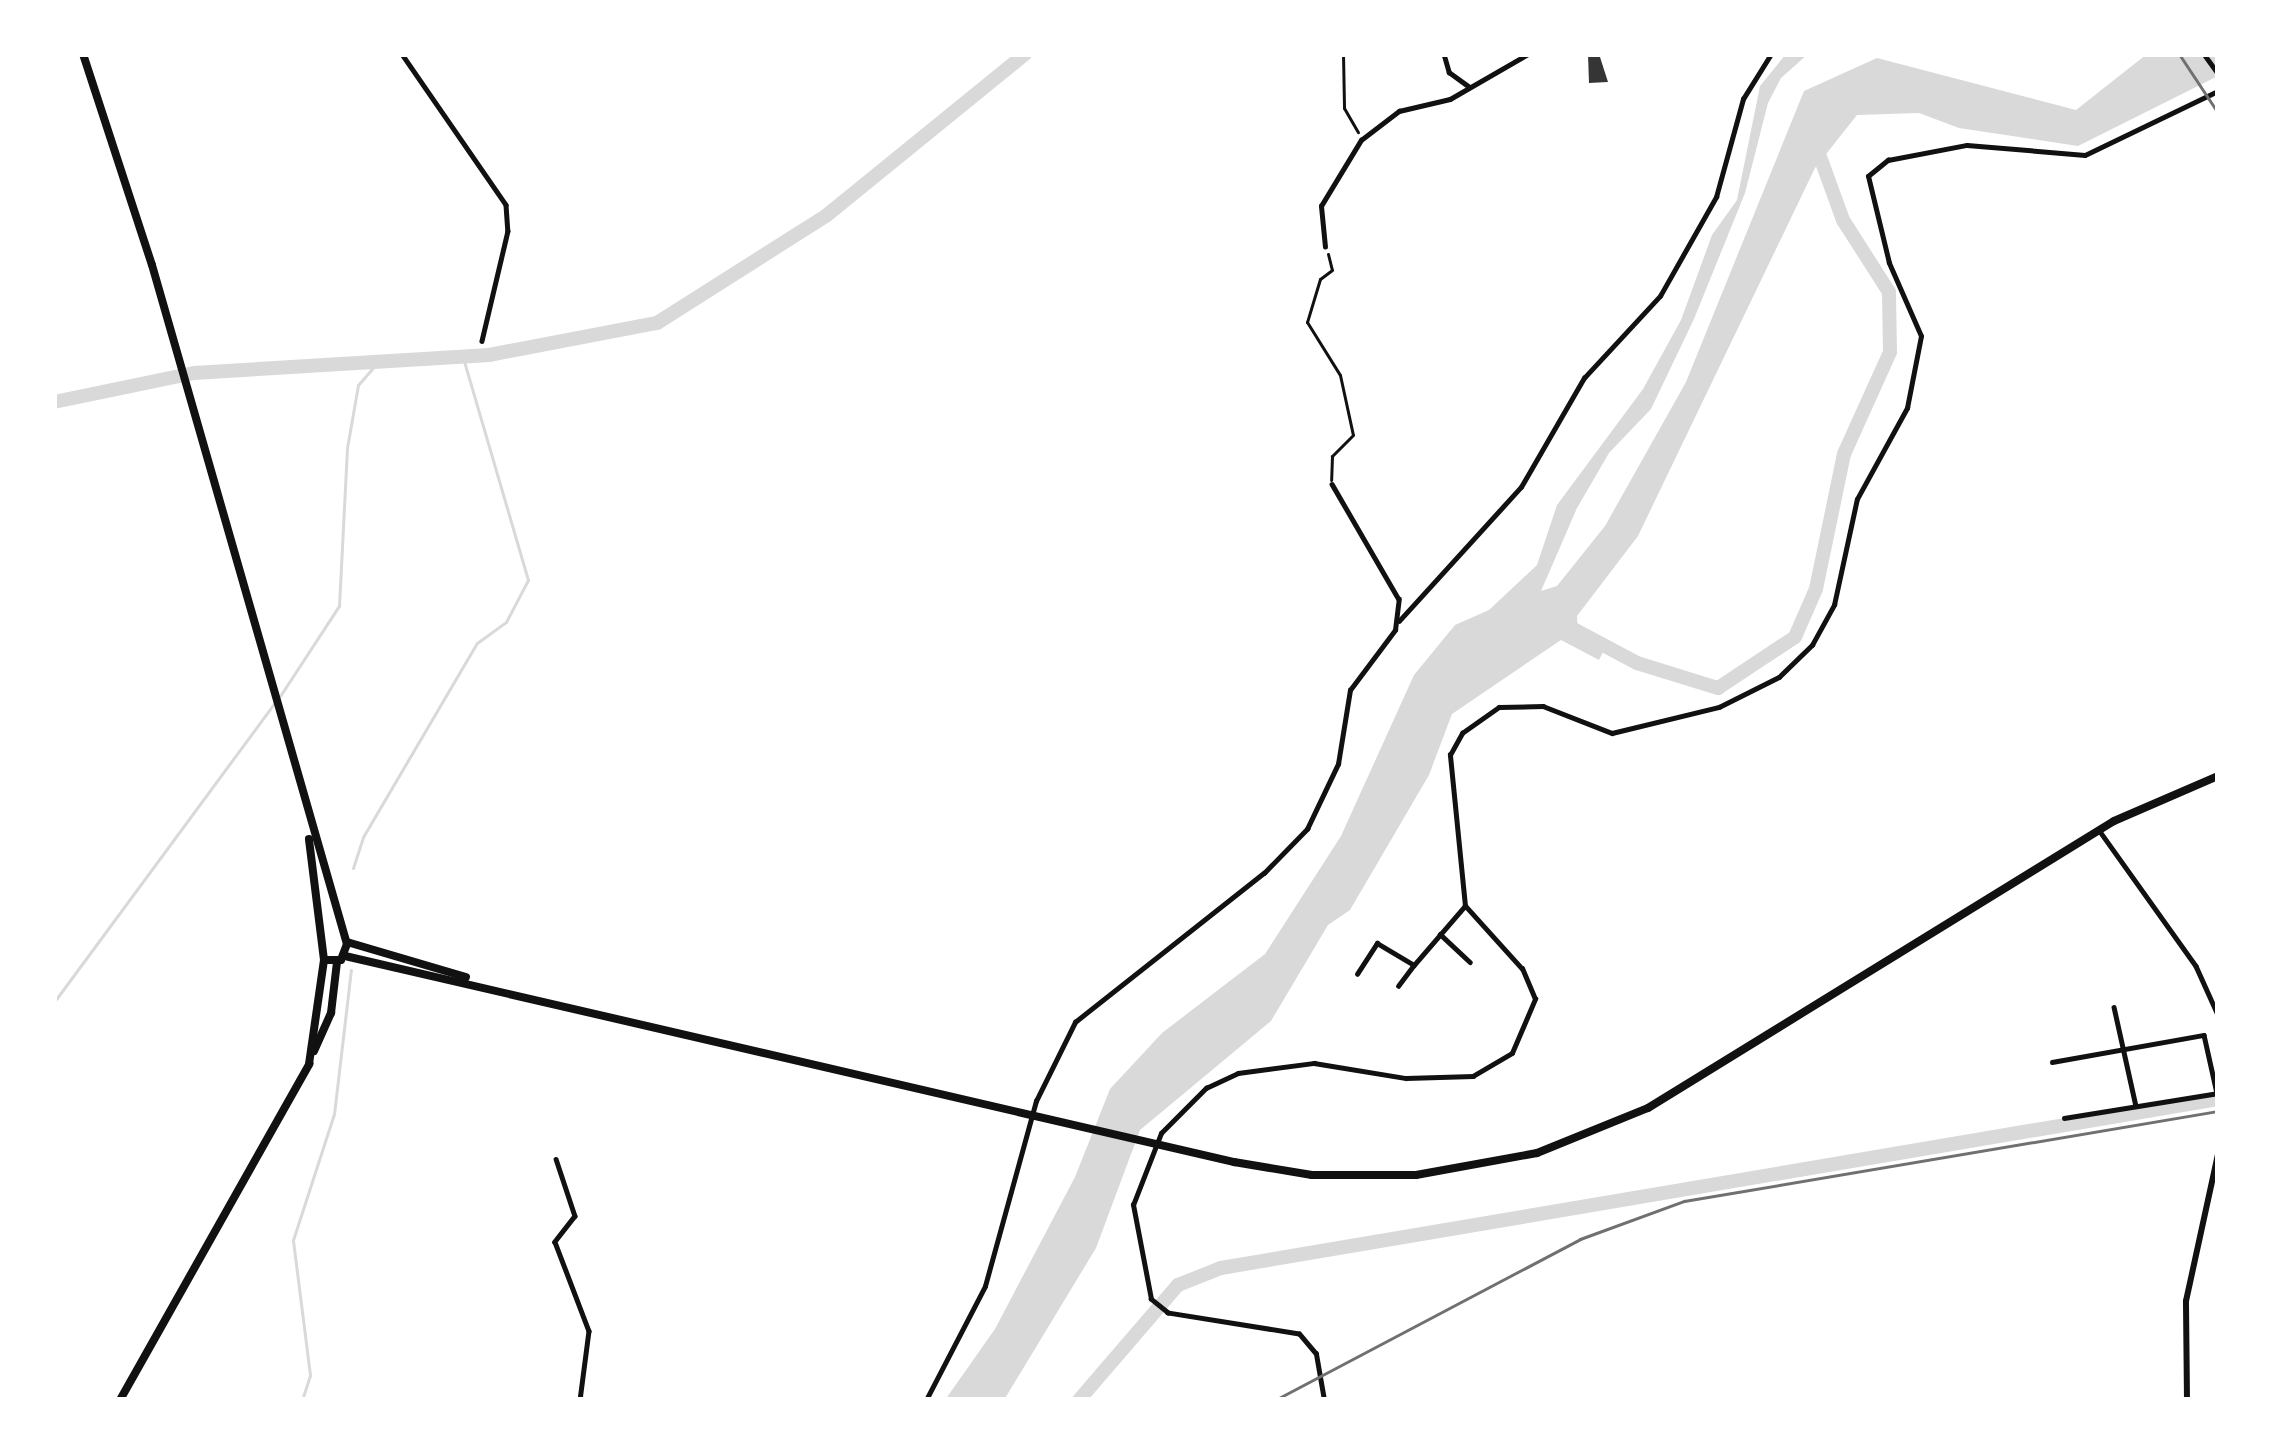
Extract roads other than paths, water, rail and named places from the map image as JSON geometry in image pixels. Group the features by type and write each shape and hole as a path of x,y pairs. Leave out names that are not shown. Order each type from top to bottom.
{"main road":[{"path":"82,54 182,368 309,830 344,939 331,1013 313,1052 254,1171 120,1400"},
{"path":"324,937 467,978 1152,1143 1345,1177 1455,1170 1557,1147 1648,1108 2099,830 2218,776"},
{"path":"309,830 324,937 313,1052"},
{"path":"324,959 467,978"}],"street":[{"path":"402,54 506,205 508,231 482,341"},
{"path":"1444,54 1449,72 1468,86"},
{"path":"1325,247 1322,206 1361,140 1399,111 1450,99 1528,54"},
{"path":"1332,484 1399,599 1399,621 1520,487 1584,378 1660,296 1717,197 1743,100 1771,54"},
{"path":"2204,54 2218,73"},
{"path":"1324,1400 1316,1354 1299,1334 1168,1313 1156,1306 1133,1205 1152,1143 1206,1088 1238,1073 1291,1063 1406,1078 1498,1066 1524,1038 1535,999 1522,969 1465,906 1450,754 1475,720 1523,703 1612,733 1719,706 1778,677 1827,623 1843,537 1868,472 1907,408 1922,336 1868,191 1874,168 1967,145 2085,155 2218,91"},
{"path":"926,1400 964,1339 992,1268 1032,1115 1075,1022 1264,873 1306,829 1338,764 1350,690 1395,630 1399,599"},
{"path":"2099,830 2196,966 2218,1015"},
{"path":"1398,986 1465,906"},
{"path":"1440,934 1470,962"},
{"path":"1357,974 1377,943 1414,965"},
{"path":"2114,1007 2136,1106"},
{"path":"2052,1062 2204,1035 2217,1093 2064,1118"},
{"path":"2187,1400 2186,1301 2218,1154"},
{"path":"556,1159 574,1216 555,1242 589,1331 580,1400"}],"waterway":[{"path":"54,402 194,373 489,355 657,323 827,215 1025,54"},
{"path":"1562,623 1637,663 1718,688 1795,637 1816,589 1844,454 1890,352 1889,292 1843,220 1815,143"},
{"path":"353,868 363,837 477,643 506,622 528,580 463,357"},
{"path":"280,696 339,606 347,448 358,385 379,361"},
{"path":"54,1002 274,704"},
{"path":"302,1400 310,1375 293,1240 334,1114 351,970"},
{"path":"1079,1400 1178,1285 1221,1268 2218,1099"}],"railway":[{"path":"2179,54 2218,113"},
{"path":"1275,1400 1580,1239 1684,1201 2218,1111"}]}
